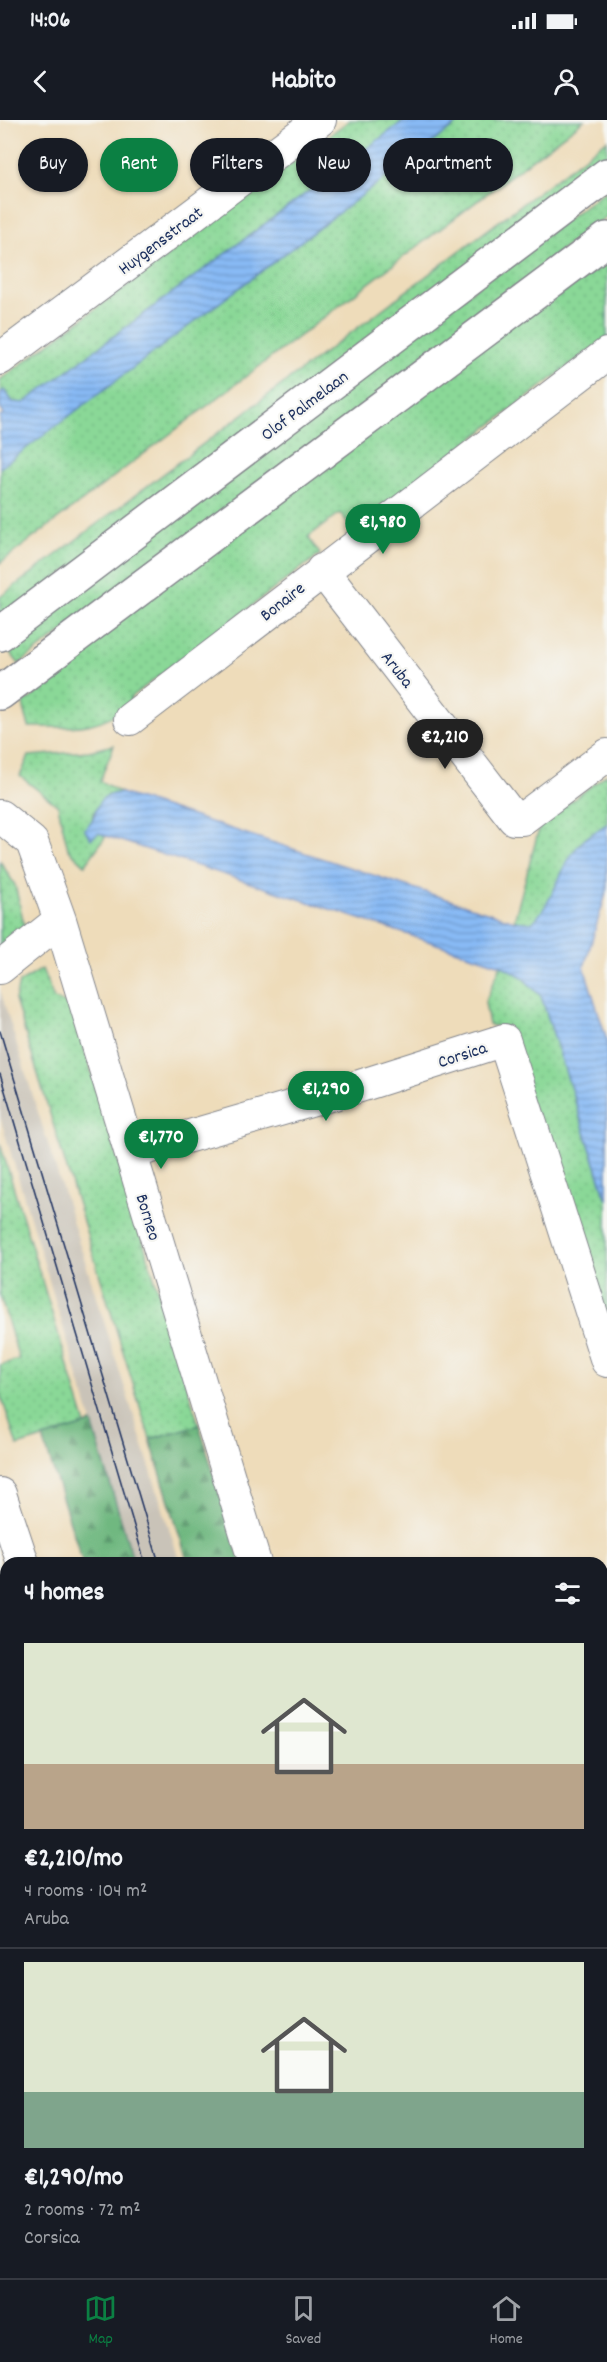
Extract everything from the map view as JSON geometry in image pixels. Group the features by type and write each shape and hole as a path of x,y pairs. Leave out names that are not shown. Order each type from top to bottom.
{"street":[{"name":"Huygensstraat","path":"0,359 320,120"},
{"name":"Olof Palmelaan","path":"0,634 607,175"},
{"path":"0,693 607,239"},
{"name":"Bonaire","path":"130,719 607,354"},
{"name":"Aruba","path":"322,570 514,819 522,819 607,755"},
{"name":"Borneo","path":"0,816 32,842 60,920 253,1557"},
{"path":"0,968 60,920"},
{"name":"Corsica","path":"131,1153 338,1093 504,1040 607,1361"},
{"path":"0,1494 21,1557"}],"shaded area":[{"path":"0,989 178,1557 132,1557 0,1117"}],"green space":[{"path":"350,120 405,120 371,145 371,138 326,138"},
{"path":"462,120 584,120 513,174 513,138 438,138"},
{"path":"607,140 607,163 0,621 0,597"},
{"path":"296,160 296,192 308,192 24,403 13,402 4,390 0,393 0,380 253,192 284,192 284,169"},
{"path":"383,180 383,192 489,192 0,563 0,468 366,192 371,192 371,189"},
{"path":"607,189 607,216 556,254 519,294 19,664 3,644"},
{"path":"607,261 607,337 353,529 340,513 308,537 320,554 130,698 133,703 120,712 107,719 84,726 29,727 23,704 39,692 33,685 496,331 582,280"},
{"path":"114,745 100,781 121,793 108,794 93,813 92,823 99,833 106,836 85,865 68,849 58,806 20,776 29,756 89,751"},
{"path":"607,774 607,824 583,841 567,864 547,908 532,923 514,921 540,825"},
{"path":"0,861 15,885 25,928 0,947"},
{"path":"501,965 521,976 541,996 607,1200 607,1325 505,1028 489,1025 485,1002"},
{"path":"42,969 54,999 71,1005 199,1425 150,1439 15,1000 19,983"},
{"path":"0,1143 86,1425 17,1446 0,1392 0,1365 19,1359 0,1295"},
{"path":"92,1423 132,1557 81,1557 43,1438"},
{"path":"199,1425 239,1557 186,1557 150,1439"}],"water":[{"path":"405,120 462,120 438,138 383,138 383,180 371,189 371,145"},
{"path":"308,192 366,192 0,468 0,417 4,414 0,408 0,393 4,390 13,402 24,403"},
{"path":"121,793 514,921 532,923 547,903 569,858 587,838 607,824 607,890 584,967 607,1040 607,1200 541,996 521,976 501,965 99,833 91,839 84,829 90,824 97,806 104,798"}],"tram line":[{"path":"0,1031 157,1557"},
{"path":"0,1074 143,1557"}]}
